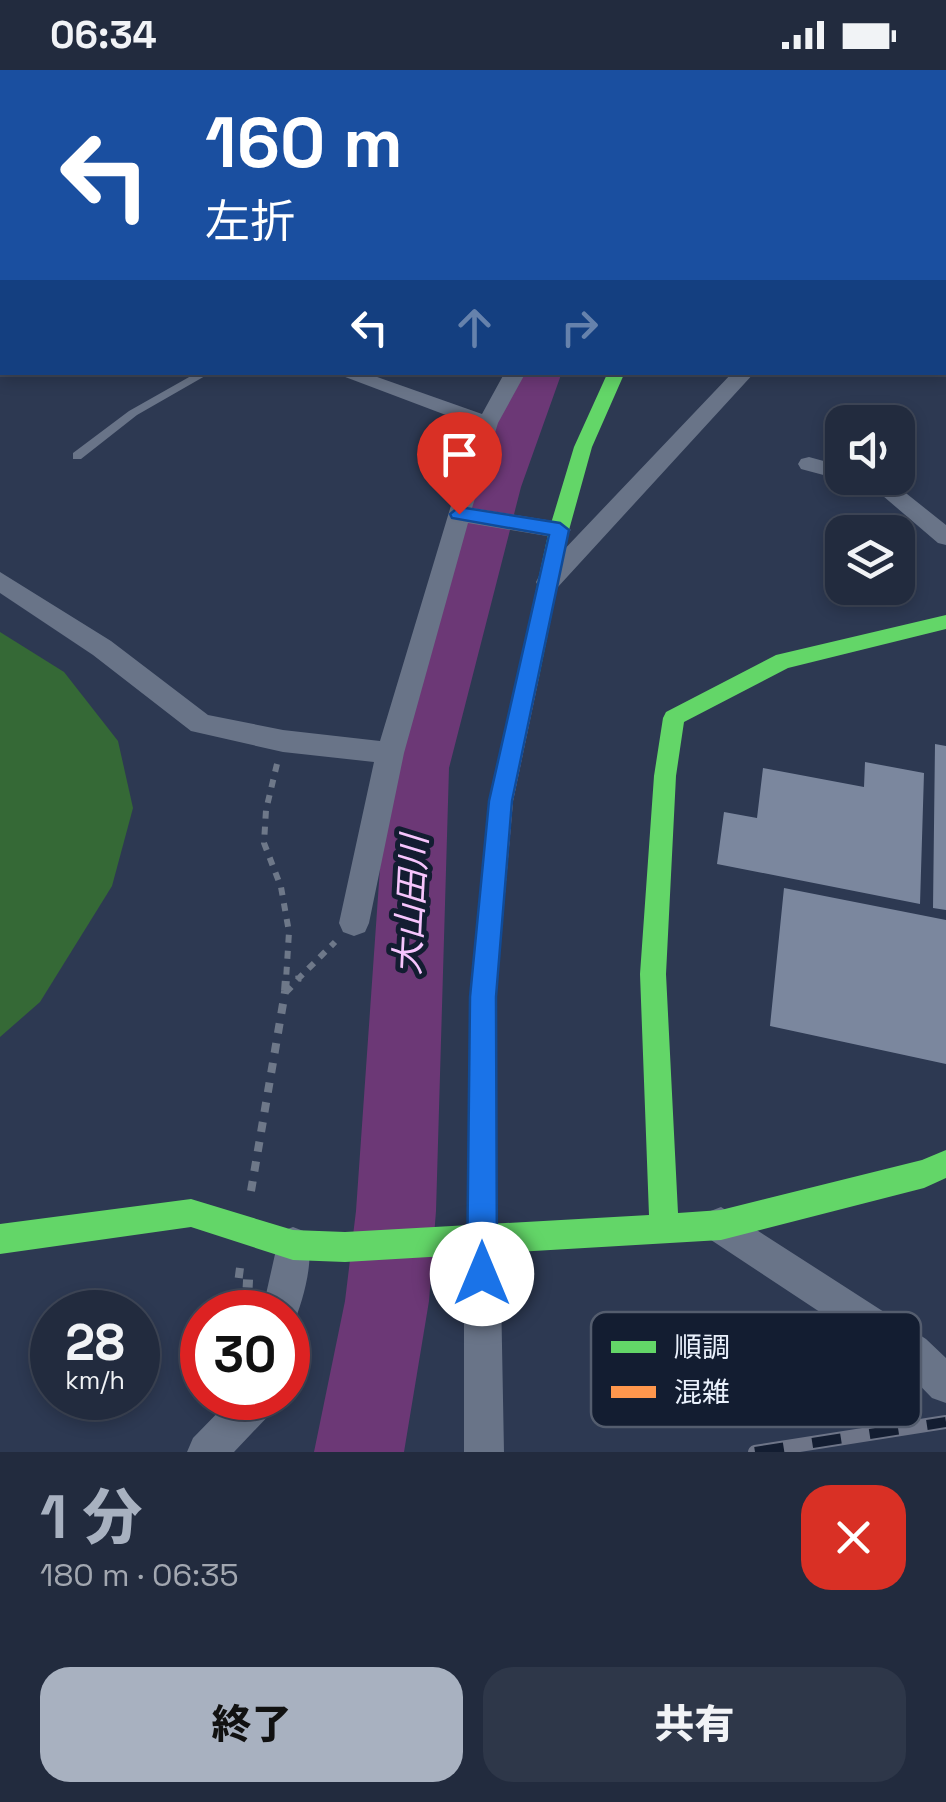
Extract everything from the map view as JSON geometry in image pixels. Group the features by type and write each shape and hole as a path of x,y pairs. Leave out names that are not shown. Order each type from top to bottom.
{"street":[{"path":"351,375 487,423"},
{"path":"411,396 422,375"},
{"path":"354,923 390,753 465,514 487,423 514,375"},
{"path":"484,1452 471,1240 483,997 500,801 548,582 550,528 616,375"},
{"path":"548,582 743,375"},
{"path":"810,464 825,468"},
{"path":"903,495 936,513 946,537"},
{"path":"465,514 550,528"},
{"path":"0,582 102,648 200,724 283,741 390,753"},
{"path":"664,1228 653,974 665,776 674,718 750,675 800,656 900,636 946,622"},
{"path":"0,1239 192,1213 293,1245 346,1247 721,1224 783,1212 924,1174 946,1164"},
{"path":"721,1224 853,1312"},
{"path":"285,1290 293,1245"},
{"path":"921,1360 946,1384"},
{"path":"207,1452 237,1420"}],"lane":[{"path":"77,456 133,412 201,375"}],"path":[{"path":"258,1290 238,1283 285,992 289,932 282,887 264,843 266,810 283,741"},
{"path":"285,992 354,923"}],"green space":[{"path":"0,632 64,672 118,741 133,808 112,886 40,1002 0,1037"}],"building":[{"path":"935,744 946,746 946,910 933,908"},
{"path":"865,762 924,773 920,904 717,864 724,812 757,818 763,768 864,787"},
{"path":"784,888 946,920 946,1064 770,1026"}],"waterway":[{"name":"大山田川","path":"359,1452 387,1301 396,1211 418,768 495,487 538,375"}],"railway":[{"path":"921,1426 946,1422"},
{"path":"755,1452 914,1427"}],"traffic: fast":[{"path":"528,677 559,530 583,447 616,375"},
{"path":"664,1228 653,974 665,776 674,718 783,661 946,622"},
{"path":"0,1239 191,1213 293,1245 345,1247 721,1225 924,1174 946,1164"}],"traffic: slow":[{"path":"482,1239 483,997 501,801 528,677"}],"route":[{"path":"459,514 560,530 500,801 483,997 482,1274"}]}
